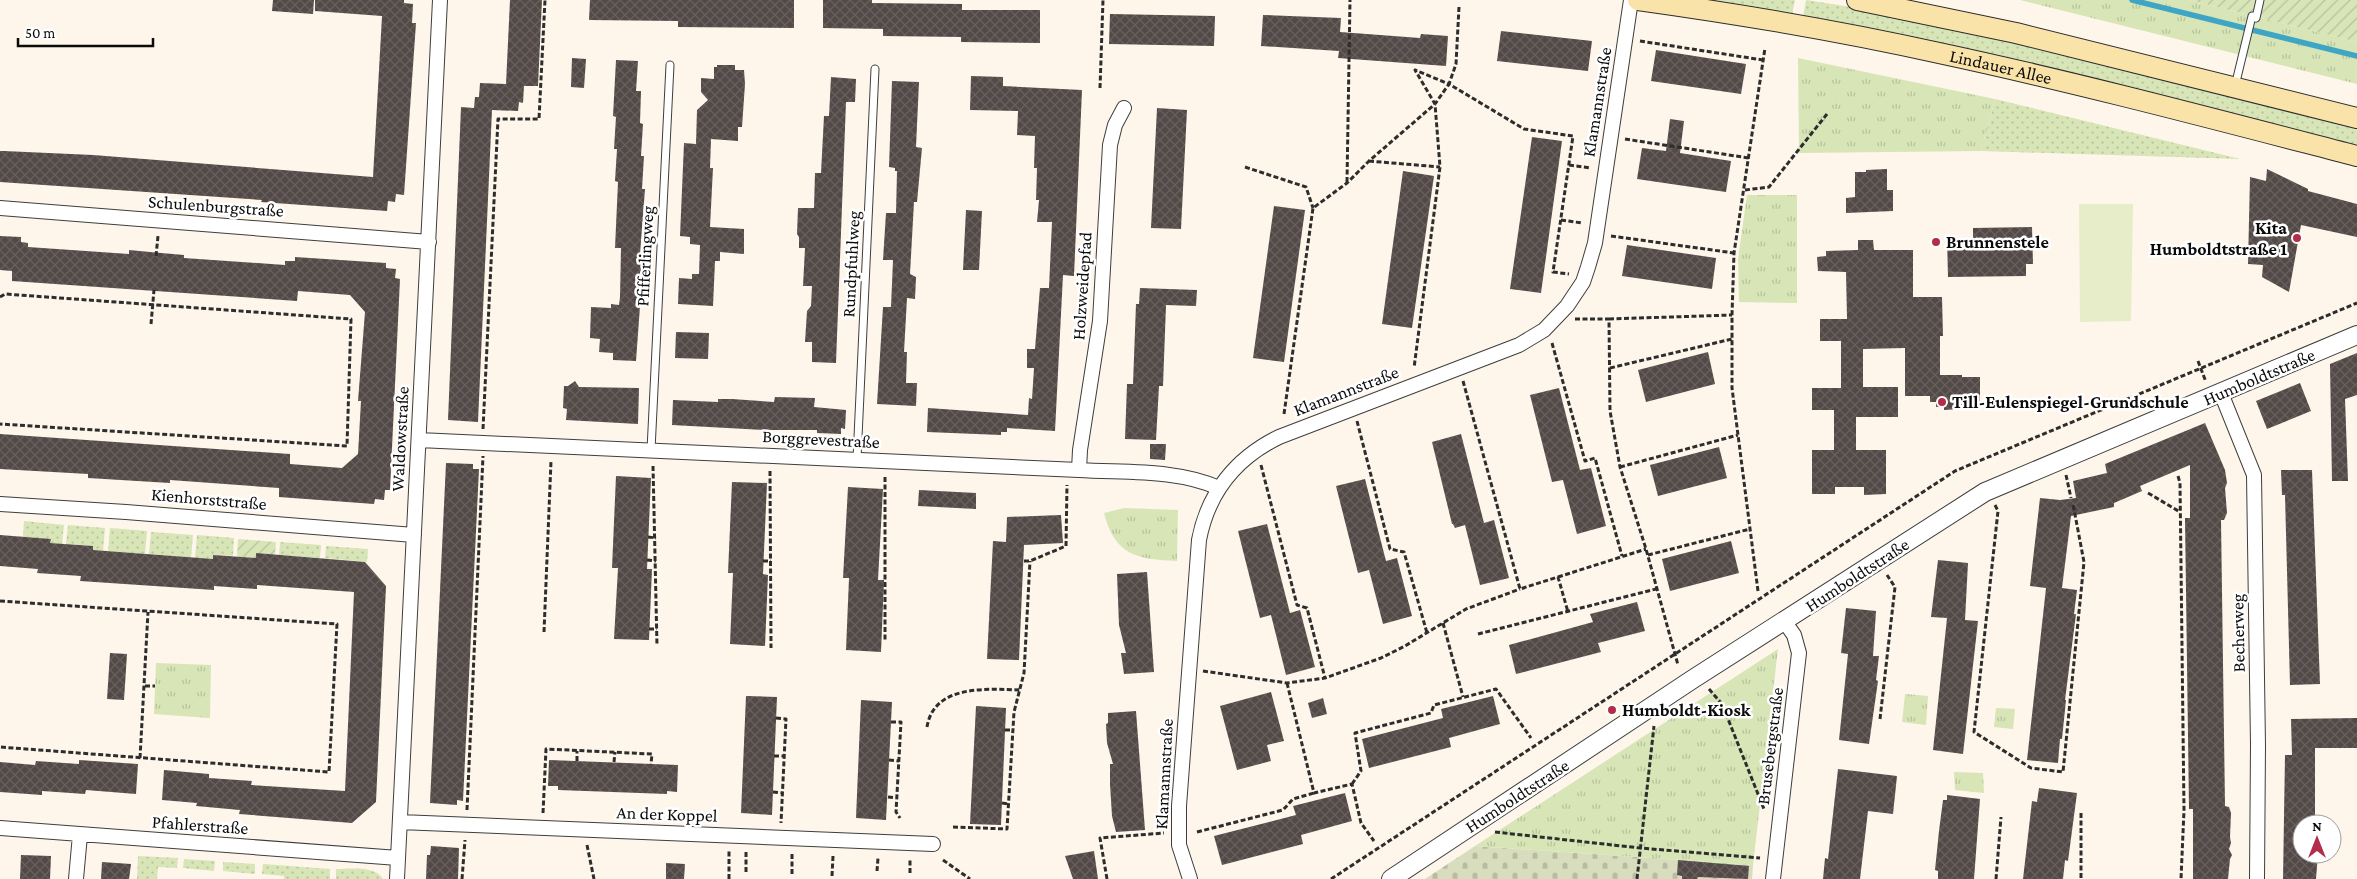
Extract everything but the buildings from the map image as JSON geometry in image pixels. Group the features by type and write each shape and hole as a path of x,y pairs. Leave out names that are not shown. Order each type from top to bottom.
{"main road":[{"name":"Lindauer Allee","path":"1638,0 1796,25 1938,52 2357,156"},
{"name":"Lindauer Allee","path":"1857,0 2016,33 2357,118"}],"street":[{"name":"Waldowstraße","path":"397,879 440,0"},
{"name":"Klamannstraße","path":"1190,879 1180,845 1178,806 1199,540 1206,513 1219,488 1239,463 1262,445 1279,436 1519,345 1544,330 1568,306 1583,282 1595,243 1631,0"},
{"name":"Holzweidepfad","path":"1079,470 1100,321 1110,145 1115,125 1124,108"},
{"name":"Schulenburgstraße","path":"0,208 428,242"},
{"name":"Humboldtstraße","path":"1391,879 1985,492 2357,335"},
{"name":"Becherweg","path":"2221,393 2254,475 2258,745 2257,879"},
{"name":"Borggrevestraße","path":"419,440 652,456 857,459 1179,476 1199,479 1219,488"},
{"name":"Kienhorststraße","path":"0,504 414,535"},
{"name":"Brusebergstraße","path":"1773,879 1799,653 1794,635 1784,622"},
{"name":"An der Koppel","path":"400,822 933,844"},
{"name":"Pfahlerstraße","path":"0,828 398,858"},
{"path":"76,879 80,835"}],"lane":[{"path":"2235,87 2249,25 2252,16 2256,18 2260,0"},
{"name":"Pfifferlingweg","path":"652,456 670,64"},
{"name":"Rundpfuhlweg","path":"857,459 874,69"}],"path":[{"path":"483,432 498,119 539,119 545,0"},
{"path":"1100,88 1102,0"},
{"path":"1347,182 1350,0"},
{"path":"1313,208 1347,182 1435,104 1449,84 1456,64 1459,7"},
{"path":"1640,41 1763,60"},
{"path":"1758,591 1732,388 1732,315 1734,253 1765,48"},
{"path":"1414,368 1440,167 1435,104 1415,70 1449,84 1524,129 1573,136 1553,272 1572,275"},
{"path":"1745,190 1769,187 1827,114"},
{"path":"1624,139 1749,158"},
{"path":"1369,161 1440,167"},
{"path":"1569,165 1592,168"},
{"path":"1245,167 1306,187 1313,208 1284,414"},
{"path":"1561,220 1584,224"},
{"path":"156,256 158,235"},
{"path":"1610,236 1734,253"},
{"path":"151,324 154,290"},
{"path":"0,297 5,294 153,303 351,319 347,446 0,424"},
{"path":"1576,319 1732,315"},
{"path":"1609,319 1610,411 1620,467 1646,548 1678,665"},
{"path":"1610,368 1732,339"},
{"path":"1552,340 1585,461 1595,458 1622,556"},
{"path":"1463,381 1520,589"},
{"path":"1357,421 1390,549 1404,552 1427,633"},
{"path":"1620,467 1738,435"},
{"path":"466,816 483,455"},
{"path":"652,456 655,493 657,646"},
{"path":"544,632 551,458"},
{"path":"1260,462 1297,605 1307,608 1325,678"},
{"path":"770,468 768,502 771,540 769,586 771,648"},
{"path":"885,474 883,505 885,545 883,633 885,642"},
{"path":"2066,475 2071,498"},
{"path":"2178,476 2181,512 2184,810 2181,879"},
{"path":"1024,561 1030,561 1066,546 1067,482"},
{"path":"650,492 655,493"},
{"path":"2148,493 2181,512"},
{"path":"1995,505 1998,511 1974,732 2031,768 2063,772 2084,562 2073,504"},
{"path":"649,515 655,516"},
{"path":"765,519 770,519"},
{"path":"1648,555 1750,529"},
{"path":"648,537 656,538"},
{"path":"764,540 771,540"},
{"path":"880,545 885,545"},
{"path":"1202,671 1287,683 1325,678 1381,658 1466,609 1520,589 1646,548"},
{"path":"647,560 656,561"},
{"path":"763,561 771,561"},
{"path":"953,827 1007,829 1013,730 1024,673 1030,561"},
{"path":"879,566 885,567"},
{"path":"1880,719 1894,587 1886,574"},
{"path":"1558,577 1568,612"},
{"path":"651,583 656,584"},
{"path":"1478,634 1656,589"},
{"path":"1022,598 1028,597"},
{"path":"0,602 337,624 329,772 0,747"},
{"path":"650,606 657,606"},
{"path":"766,609 771,610"},
{"path":"140,758 148,612"},
{"path":"1443,623 1463,698"},
{"path":"766,628 771,628"},
{"path":"649,629 657,629"},
{"path":"1020,640 1026,640"},
{"path":"1287,683 1314,793"},
{"path":"145,686 155,686"},
{"path":"927,727 934,707 948,696 980,689 1020,690"},
{"path":"1197,832 1283,810 1293,799 1352,784 1362,771 1355,733 1431,713 1434,705 1496,689 1531,738"},
{"path":"1709,689 1722,704 1764,809"},
{"path":"776,718 786,719 780,830"},
{"path":"891,722 901,722 896,812 900,818"},
{"path":"1637,879 1654,724"},
{"path":"1005,730 1013,730"},
{"path":"543,819 546,749 652,754 651,764"},
{"path":"576,761 577,751"},
{"path":"614,762 615,752"},
{"path":"774,756 783,756"},
{"path":"889,760 899,761"},
{"path":"1004,767 1010,767"},
{"path":"1352,784 1362,823 1374,841"},
{"path":"773,792 782,793"},
{"path":"888,797 897,798"},
{"path":"1002,802 1009,804"},
{"path":"2080,813 2081,879"},
{"path":"1996,879 2001,817"},
{"path":"1490,831 1640,848 1776,859"},
{"path":"1107,879 1100,838 1164,833"},
{"path":"462,879 465,840"},
{"path":"587,845 594,879"},
{"path":"729,879 730,851"},
{"path":"746,852 746,872"},
{"path":"792,854 792,874"},
{"path":"832,876 833,856"},
{"path":"878,858 878,871"},
{"path":"910,859 910,873"},
{"path":"944,860 970,879"}],"green space":[{"path":"1698,0 1795,0 1792,15"},
{"path":"1806,0 1851,7 2002,38 2357,127 2357,146 1803,17"},
{"path":"2020,0 2189,0 2357,42 2357,84"},
{"path":"2189,0 2357,0 2357,42"},
{"path":"1798,58 1995,99 1981,151 1799,153"},
{"path":"1995,99 2240,159 1981,151"},
{"path":"1747,195 1797,195 1797,303 1739,302 1738,259"},
{"path":"2079,204 2133,204 2131,321 2080,322"},
{"path":"1124,508 1178,510 1177,561 1150,559 1121,547 1114,538 1104,513"},
{"path":"24,521 64,525 62,544 50,543 50,539 23,537"},
{"path":"68,525 105,528 103,551 93,550 93,546 66,544"},
{"path":"110,528 147,531 145,554 108,551"},
{"path":"151,532 193,535 191,558 149,554"},
{"path":"197,535 234,538 233,556 213,555 213,559 195,558"},
{"path":"238,539 276,542 275,555 257,553 256,558 237,557"},
{"path":"280,542 321,545 320,558 279,555"},
{"path":"326,546 368,549 367,562 325,558"},
{"path":"1778,649 1753,865 1475,846"},
{"path":"156,663 211,665 210,718 154,714"},
{"path":"1905,694 1928,696 1926,725 1902,722"},
{"path":"1996,708 2015,709 2013,729 1994,727"},
{"path":"1954,772 1983,773 1984,793 1955,790"},
{"path":"1475,846 1753,865 1752,879 1425,879"},
{"path":"138,856 178,858 177,868 158,867 157,879 137,879"},
{"path":"184,859 215,861 214,871 183,868"},
{"path":"223,862 255,864 255,874 223,871"},
{"path":"263,864 330,869 330,879 284,879 284,876 262,874"},
{"path":"355,868 369,870 383,879 336,879 336,869"}],"waterway":[{"path":"2132,0 2357,56"}],"place":[{"name":"Kita Humboldtstraße 1","path":"2297,238"},
{"name":"Brunnenstele","path":"1936,242"},
{"name":"Till-Eulenspiegel-Grundschule","path":"1942,402"},
{"name":"Humboldt-Kiosk","path":"1612,710"}]}
